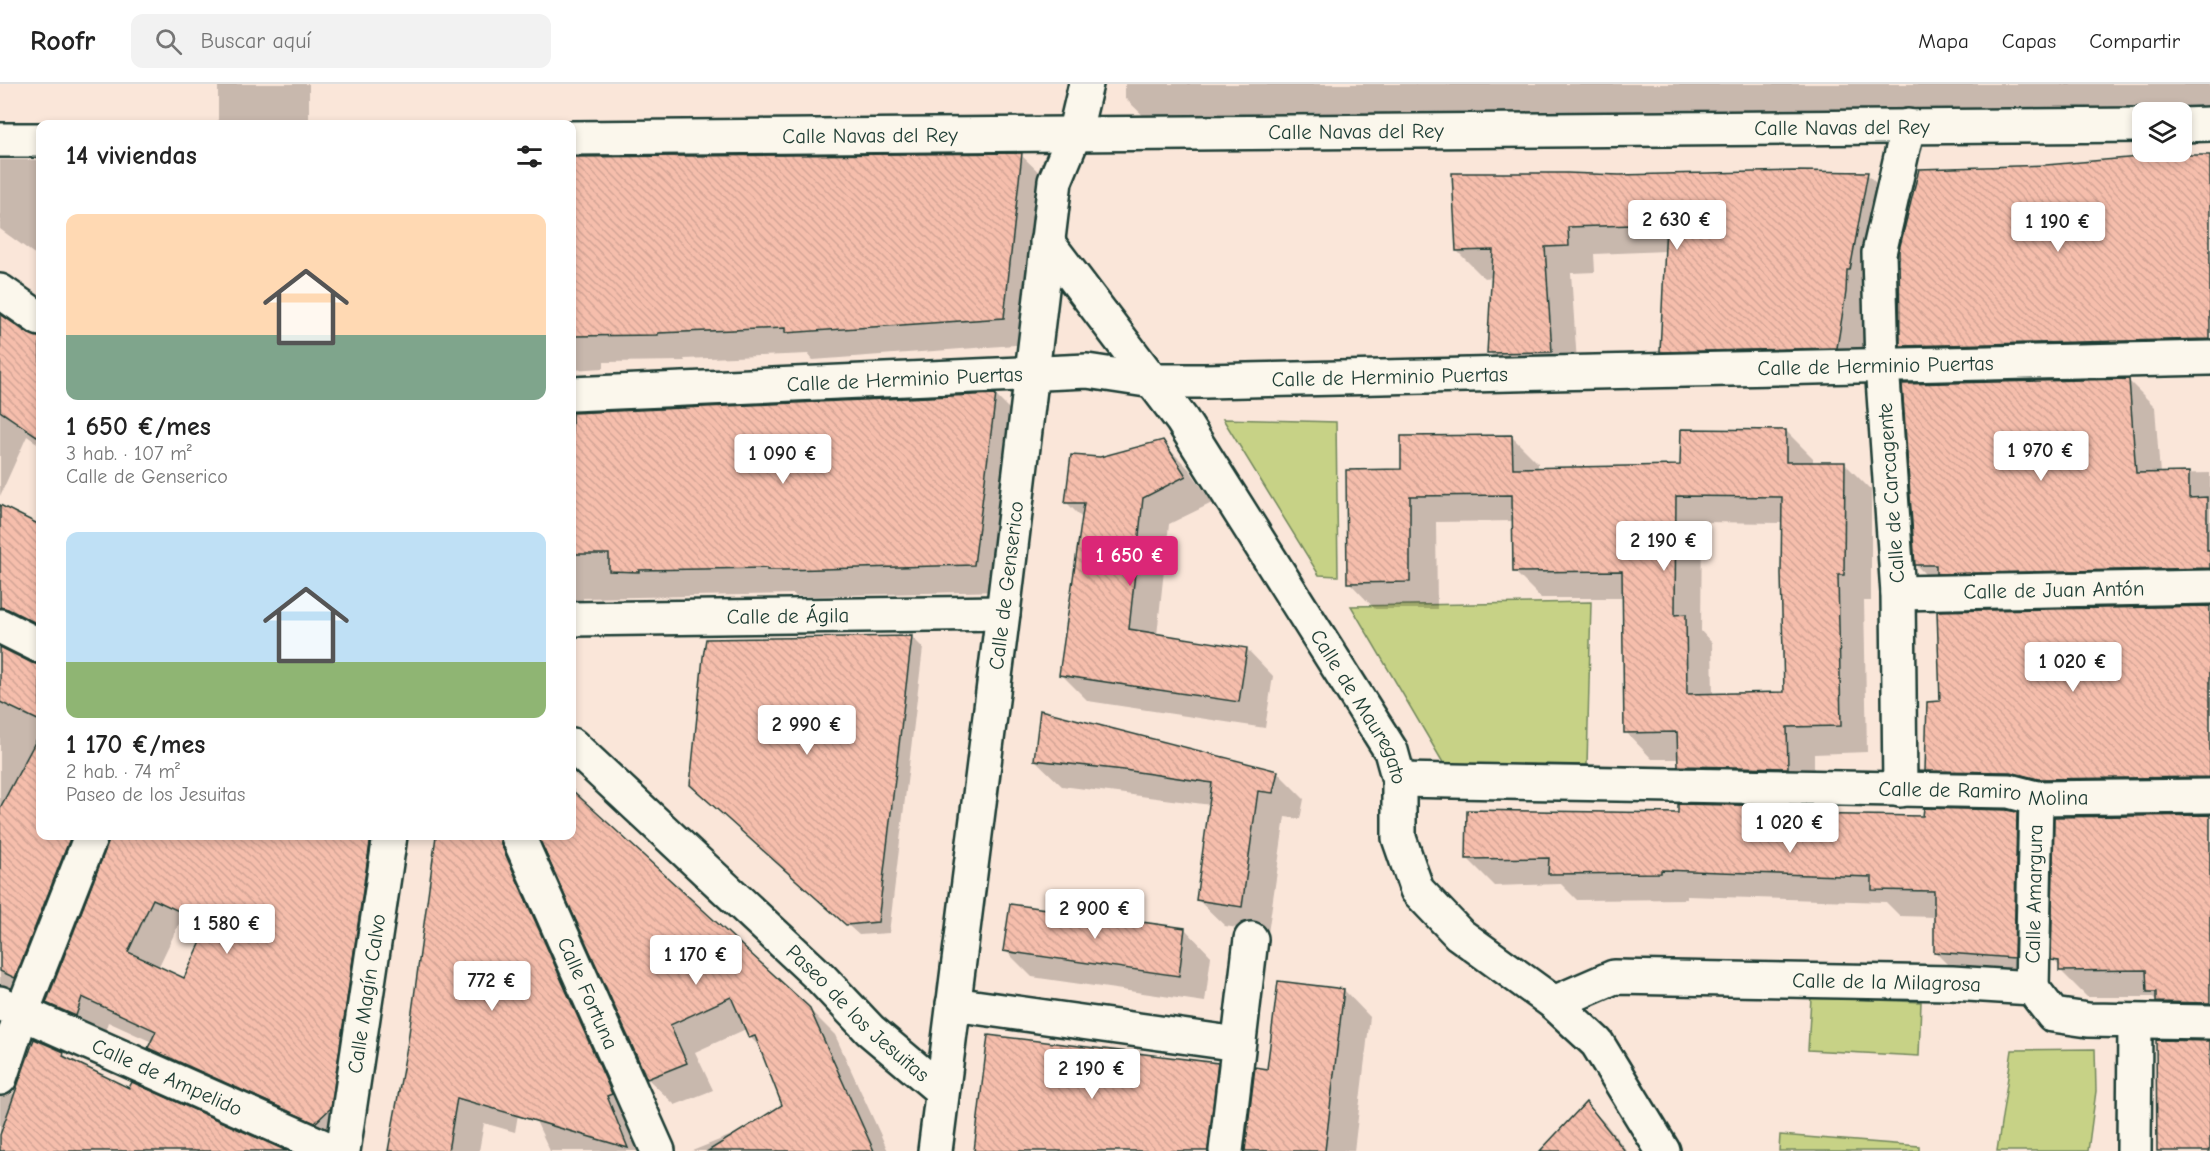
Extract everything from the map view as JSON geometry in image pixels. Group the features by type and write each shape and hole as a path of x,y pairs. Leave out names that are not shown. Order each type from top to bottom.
{"street":[{"name":"Calle de Genserico","path":"941,1090 1003,613 1055,181 1074,135 1086,84"},
{"path":"2192,125 2210,124"},
{"name":"Calle Navas del Rey","path":"576,138 2132,125"},
{"name":"Calle de Carcagente","path":"1900,790 1898,593 1882,365 1880,253 1908,126"},
{"path":"0,140 36,140"},
{"name":"Calle de Mauregato","path":"1047,242 1154,381 1188,430 1391,751 1399,780 1399,838 1417,890 1459,934 1554,1003 1597,1043 1663,1151"},
{"path":"0,291 36,317"},
{"name":"Calle de Herminio Puertas","path":"576,394 1087,370 1154,381 2210,358"},
{"name":"Calle de Juan Antón","path":"1898,593 2210,587"},
{"name":"Calle de Ágila","path":"576,619 1003,613"},
{"path":"0,626 36,644"},
{"name":"Paseo de los Jesuitas","path":"576,750 821,978 870,1030 941,1090 935,1151"},
{"name":"Calle de Ramiro Molina","path":"1399,780 2009,791 2036,798 2210,796"},
{"name":"Calle Amargura","path":"2032,988 2036,798"},
{"path":"0,1078 11,1008 90,840"},
{"name":"Calle Magín Calvo","path":"343,1151 389,840"},
{"name":"Calle Fortuna","path":"520,840 658,1151"},
{"path":"1226,1151 1251,939"},
{"name":"Calle de la Milagrosa","path":"1554,1003 1614,978 1952,983 2032,988"},
{"path":"2032,988 2053,1015 2088,1020 2210,1022"},
{"path":"953,1004 1238,1044"},
{"name":"Calle de Ampelido","path":"11,1008 333,1151"},
{"path":"2134,1151 2135,1022"}],"green space":[{"path":"1223,419 1336,422 1338,576 1319,575"},
{"path":"1591,602 1587,765 1445,766 1351,606"},
{"path":"1811,997 1921,1002 1919,1056 1808,1050"},
{"path":"2095,1049 2096,1091 2088,1151 1997,1151 2012,1050"},
{"path":"1780,1135 1919,1146 1919,1151 1779,1151"}],"building":[{"path":"1022,153 1004,318 785,333 785,328 658,333 658,335 576,336 576,157"},
{"path":"2192,155 2210,155 2210,339 1900,346 1899,250 1919,169 2046,165 2132,158 2132,162 2192,162"},
{"path":"1794,171 1868,172 1850,270 1847,270 1846,292 1837,348 1660,352 1666,224 1568,227 1569,246 1545,247 1552,352 1487,353 1493,250 1456,251 1452,173 1619,175"},
{"path":"0,314 29,334 36,336 36,435 0,411"},
{"path":"2129,379 2136,473 2189,472 2189,498 2207,497 2207,550 2210,550 2210,568 1936,574 1936,565 1915,565 1902,384"},
{"path":"996,394 974,565 784,570 767,570 767,568 609,571 609,554 576,554 576,413"},
{"path":"1681,429 1786,430 1786,462 1845,462 1844,575 1838,575 1841,726 1787,727 1788,768 1678,766 1677,732 1624,733 1622,571 1513,572 1512,495 1410,496 1410,582 1347,583 1346,470 1401,469 1401,436 1512,435 1513,468 1680,465","holes":["1676,496 1782,497 1784,692 1687,694 1686,614 1675,615"]},
{"path":"1163,440 1186,476 1143,498 1129,629 1247,648 1239,702 1059,675 1084,503 1065,503 1071,455 1100,457"},
{"path":"0,505 36,523 36,623 0,607"},
{"path":"2210,606 2210,777 2038,779 2010,772 1925,771 1927,702 1940,701 1937,611"},
{"path":"912,636 878,922 846,925 690,785 706,639"},
{"path":"0,647 36,664 36,719 0,702"},
{"path":"1040,710 1278,771 1273,793 1258,791 1242,907 1196,900 1212,783 1034,760"},
{"path":"36,740 36,840 69,840 15,978 0,971 0,808"},
{"path":"576,794 809,1007 874,1151 708,1151 782,1105 755,1036 749,1038 731,997 670,1025 687,1063 647,1079 540,840 576,840"},
{"path":"1678,804 1788,806 1788,814 1923,816 1924,808 2017,812 2014,958 1934,952 1934,891 1872,890 1872,877 1661,870 1661,873 1548,874 1549,858 1466,859 1467,810 1678,813"},
{"path":"2210,815 2210,1003 2156,1002 2156,992 2147,992 2146,970 2059,971 2059,961 2051,960 2054,817"},
{"path":"108,840 370,840 331,1108 315,1123 148,1048 156,1031 82,997 76,1016 46,1003","holes":["153,899 209,925 184,978 128,952"]},
{"path":"435,840 500,840 612,1094 607,1096 628,1148 457,1098 448,1151 388,1151 408,1041"},
{"path":"1010,904 1185,928 1179,976 1003,951"},
{"path":"1278,981 1344,989 1325,1151 1245,1151 1255,1067 1267,1069"},
{"path":"988,1035 1218,1063 1208,1151 974,1151"},
{"path":"34,1039 64,1052 63,1056 129,1088 132,1082 287,1151 0,1151 0,1135"},
{"path":"2156,1040 2210,1041 2210,1151 2157,1151"},
{"path":"1586,1102 1625,1151 1540,1151"}]}
